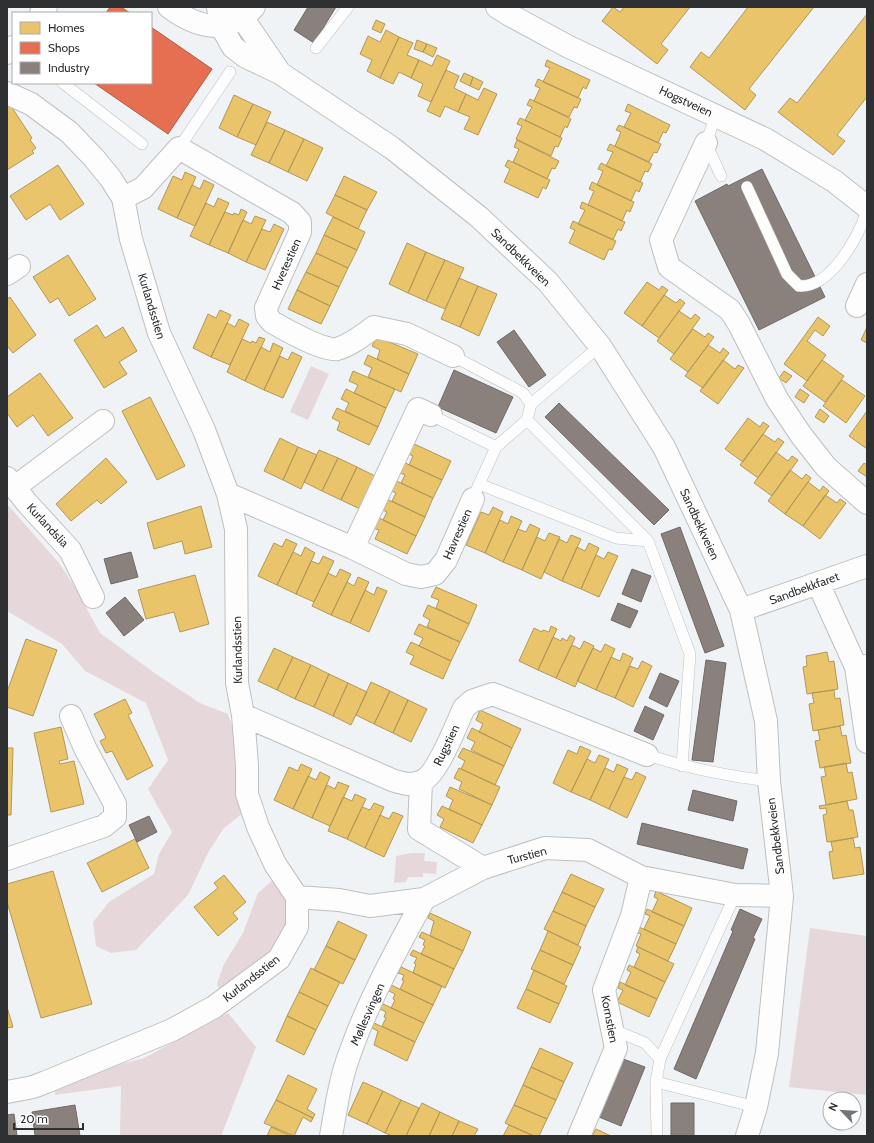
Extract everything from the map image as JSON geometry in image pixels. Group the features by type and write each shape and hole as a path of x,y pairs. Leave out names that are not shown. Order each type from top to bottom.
{"street":[{"name":"Sandbekkveien","path":"169,7 198,23 220,17 233,24 244,11 280,73"},
{"name":"Hogstveien","path":"498,7 569,47 765,139 834,181 867,207"},
{"name":"Sandbekkveien","path":"220,17 233,47 246,57 280,73 392,148 479,217 548,282 600,346 664,447 741,610 766,721 769,781 782,896 767,1053 756,1107 747,1136"},
{"name":"Kurlandsstien","path":"7,93 31,104 69,132 94,158 111,179 123,198 131,239 159,333 204,430 228,494 236,529 237,683 247,765 247,794 258,827 272,858 297,897 297,927 279,959 214,1007 172,1030 46,1082 33,1087 7,1092"},
{"path":"706,143 661,240 670,267 730,310 739,324 777,399 801,435 826,467 867,503"},
{"path":"123,198 143,188 179,148"},
{"name":"Hvetestien","path":"179,148 292,213 300,222 300,232 266,308 267,316 272,322 315,344 336,350 350,344 374,327 407,334 453,356"},
{"path":"857,306 867,284"},
{"path":"354,548 418,409 431,415"},
{"path":"11,482 103,421"},
{"name":"Kurlandslia","path":"11,482 70,550 93,597"},
{"name":"Havrestien","path":"228,494 354,548 406,574 421,577 435,574 446,560 476,491"},
{"name":"Sandbekkfaret","path":"741,610 867,566"},
{"path":"818,583 861,666 867,742"},
{"name":"Rugstien","path":"421,782 434,771 464,708 472,701 493,694 647,755"},
{"path":"242,715 392,780 407,785 421,782 419,829 483,868"},
{"path":"7,859 104,826 115,817 115,804 85,748 71,716"},
{"name":"Turstien","path":"297,897 339,900 370,906 424,899 483,868 545,848 588,850 642,876 735,895 782,896"},
{"name":"Kornstien","path":"579,1136 616,1048 604,990 632,916 642,876"},
{"name":"Møllesvingen","path":"332,1136 340,1090 349,1053 382,978 424,899"}],"lane":[{"path":"316,48 348,7"},
{"path":"179,148 230,72"},
{"path":"64,84 142,144"},
{"path":"716,115 706,143 720,176"},
{"path":"747,187 787,274 799,286 805,286 818,280 842,260 860,230 867,211"},
{"path":"600,346 531,404 527,420 496,447 476,491 616,538 648,540"},
{"path":"453,356 523,393 531,404"},
{"path":"431,415 496,447"},
{"path":"527,420 648,540 690,654 682,766"},
{"path":"647,755 682,766 769,781"},
{"path":"657,1136 656,1082 660,1058 735,895"},
{"path":"612,1029 645,1043 660,1058"},
{"path":"656,1082 756,1107"}],"shaded area":[{"path":"311,366 329,374 308,420 290,412"},
{"path":"7,504 59,563 76,589 100,633 156,674 200,703 228,714 235,735 250,808 224,828 209,851 188,895 136,950 111,953 96,946 93,922 109,902 154,874 159,854 172,832 148,789 168,760 146,703 85,671 62,644 7,611"},
{"path":"411,853 425,853 424,861 437,862 436,874 423,873 423,877 408,877 406,882 394,883 396,856"},
{"path":"276,877 293,917 273,951 222,995 217,984 224,964 243,933 258,893"},
{"path":"810,928 867,936 866,1095 862,1095 862,1091 828,1091 789,1087"},
{"path":"228,1013 256,1047 221,1136 120,1136 121,1086 55,1095 56,1082 144,1058"}],"building: Homes":[{"path":"613,7 620,12 624,7 690,7 661,44 668,50 657,64 602,21"},
{"path":"748,7 814,7 749,89 756,95 745,110 690,67 701,52 709,58"},
{"path":"867,14 867,97 837,135 845,141 833,155 778,112 790,98 797,103"},
{"path":"376,20 385,24 381,33 372,29"},
{"path":"386,30 399,37 380,78 367,71 372,60 360,54 368,36 380,42"},
{"path":"399,37 413,43 407,55 419,60 411,78 399,72 393,84 380,78"},
{"path":"417,40 427,44 423,52 414,49"},
{"path":"427,44 437,48 433,57 423,52"},
{"path":"437,55 450,61 431,102 418,96 423,84 411,78 419,60 432,66"},
{"path":"547,60 590,80 586,89 583,87 578,98 543,82 550,68 545,66"},
{"path":"446,70 459,76 454,88 466,94 458,112 445,106 440,117 427,111"},
{"path":"464,73 473,77 470,86 460,81"},
{"path":"473,77 483,82 479,90 470,86"},
{"path":"538,79 581,99 577,108 574,107 569,117 534,101 540,88 535,86"},
{"path":"484,88 497,94 478,135 464,129 470,117 458,112 466,94 478,100"},
{"path":"234,95 253,104 237,137 219,128"},
{"path":"530,99 571,119 567,128 565,126 560,137 525,120 532,107 527,105"},
{"path":"9,103 32,138 30,140 36,148 32,151 34,153 7,170 7,104"},
{"path":"253,104 271,112 256,145 237,137"},
{"path":"628,104 670,125 666,133 663,132 658,143 624,127 631,113 625,111"},
{"path":"520,118 562,138 558,147 555,146 551,156 516,139 522,126 517,124"},
{"path":"267,122 285,130 269,163 251,155"},
{"path":"619,125 661,144 657,153 654,152 649,162 615,146 621,132 616,130"},
{"path":"285,130 304,139 288,172 269,163"},
{"path":"304,139 323,148 307,181 288,172"},
{"path":"517,140 559,161 555,169 552,168 547,179 513,162 519,149 514,147"},
{"path":"610,144 652,164 648,172 645,171 640,182 606,166 613,152 607,150"},
{"path":"508,160 550,180 546,189 543,187 538,198 504,182 510,169 505,166"},
{"path":"601,163 643,183 639,192 636,190 631,201 597,185 603,171 598,169"},
{"path":"58,165 84,204 60,220 50,204 26,220 10,196"},
{"path":"185,172 196,177 177,218 158,209 173,176 182,180"},
{"path":"344,176 377,192 367,210 335,195"},
{"path":"204,180 214,185 195,226 177,218 192,185 200,189"},
{"path":"592,182 634,202 630,212 627,210 622,221 588,205 594,191 589,189"},
{"path":"335,195 367,210 358,229 326,213"},
{"path":"218,198 229,203 209,245 190,236 206,203 214,207"},
{"path":"582,202 625,222 621,231 618,229 613,240 578,224 585,210 580,208"},
{"path":"241,209 247,212 228,253 209,245 225,212 233,215 234,213 239,215"},
{"path":"255,216 266,220 246,262 228,253 243,220 251,224"},
{"path":"333,217 365,232 357,250 324,235"},
{"path":"573,221 616,241 612,250 609,249 604,260 569,243 575,230 570,228"},
{"path":"274,224 284,229 265,270 246,262 262,229 270,232"},
{"path":"324,235 357,250 348,268 316,253"},
{"path":"407,243 426,252 408,293 389,284"},
{"path":"426,252 445,260 426,301 408,293"},
{"path":"316,253 348,268 339,287 306,272"},
{"path":"68,255 96,299 69,316 58,298 50,303 33,277"},
{"path":"445,260 464,268 445,309 426,301"},
{"path":"306,272 339,287 330,306 297,290"},
{"path":"459,278 478,286 460,327 441,319"},
{"path":"647,282 659,290 662,286 668,290 642,326 624,313"},
{"path":"478,286 497,294 479,336 460,327"},
{"path":"297,290 330,306 321,324 288,309"},
{"path":"664,295 676,303 680,299 685,303 659,338 642,326"},
{"path":"10,297 36,335 13,353 7,346 7,299"},
{"path":"220,310 231,315 211,357 193,348 208,314 216,318"},
{"path":"679,311 691,319 695,314 700,318 674,354 657,341"},
{"path":"818,317 830,326 823,336 815,330 807,341 826,355 807,381 784,364"},
{"path":"239,319 249,324 230,365 211,357 227,323 235,327"},
{"path":"97,325 105,338 123,327 137,351 119,362 127,374 104,388 74,340"},
{"path":"867,327 867,343 861,340"},
{"path":"693,329 705,337 708,333 714,337 688,372 670,359"},
{"path":"259,337 265,339 245,381 227,372 242,339 251,343 252,341 256,343"},
{"path":"377,337 418,354 409,374 377,359 380,350 372,346"},
{"path":"273,343 283,348 264,390 245,381 261,347 270,352"},
{"path":"708,345 720,353 723,348 729,353 703,388 685,376"},
{"path":"292,352 302,357 283,398 264,390 280,356 288,360"},
{"path":"368,355 409,374 401,392 368,377 372,368 364,364"},
{"path":"723,360 735,369 738,365 744,368 718,404 700,391"},
{"path":"822,360 844,376 825,402 803,386"},
{"path":"353,371 395,389 386,408 354,393 358,385 349,381"},
{"path":"784,371 792,376 786,383 779,378"},
{"path":"40,373 73,418 48,436 33,415 17,427 7,413 7,397"},
{"path":"842,380 865,396 846,423 823,406"},
{"path":"346,389 386,408 378,427 345,411 349,403 341,399"},
{"path":"800,389 809,395 804,403 795,397"},
{"path":"150,397 185,466 157,480 122,411"},
{"path":"337,408 378,427 369,445 337,430 340,422 332,418"},
{"path":"820,409 829,416 824,423 815,417"},
{"path":"867,411 867,449 849,436"},
{"path":"748,418 760,427 763,422 769,426 743,462 725,449"},
{"path":"763,434 775,442 778,438 784,442 758,478 740,465"},
{"path":"280,438 298,447 283,480 264,471"},
{"path":"410,442 451,461 442,480 409,465 413,456 405,452"},
{"path":"298,447 317,455 301,489 283,480"},
{"path":"319,450 338,458 322,491 304,482"},
{"path":"776,452 788,461 792,456 798,460 772,496 754,483"},
{"path":"106,458 127,482 101,504 97,500 71,521 56,504"},
{"path":"338,458 357,467 341,500 322,491"},
{"path":"401,461 442,480 433,498 401,483 405,475 396,471"},
{"path":"864,463 867,465 867,477 858,471"},
{"path":"357,467 375,476 360,509 341,500"},
{"path":"790,470 802,479 806,474 811,478 785,514 768,501"},
{"path":"392,479 433,498 425,517 392,501 396,493 388,489"},
{"path":"808,482 820,491 823,486 829,491 803,526 785,514"},
{"path":"825,495 837,503 840,499 846,503 820,539 803,526"},
{"path":"384,498 425,517 416,536 383,520 387,512 379,508"},
{"path":"201,506 212,547 185,554 182,541 154,549 147,523"},
{"path":"493,507 503,512 485,553 466,545 481,512 489,515"},
{"path":"375,516 416,536 407,554 375,539 379,530 370,527"},
{"path":"511,516 522,521 503,562 485,553 500,520 508,524"},
{"path":"530,524 540,529 522,570 503,562 518,529 526,532"},
{"path":"549,533 560,537 541,579 522,570 537,537 545,541"},
{"path":"571,535 581,539 562,581 544,572 559,539 567,543"},
{"path":"286,539 297,544 277,585 258,576 274,543 282,547"},
{"path":"589,543 599,548 581,589 562,581 577,547 585,551"},
{"path":"305,547 315,553 296,594 277,585 293,552 301,556"},
{"path":"608,552 618,556 599,597 581,589 596,555 604,559"},
{"path":"323,556 334,561 314,602 296,594 311,561 319,564"},
{"path":"340,569 351,574 331,615 312,606 328,573 336,577"},
{"path":"195,575 209,624 180,632 174,612 146,619 138,590"},
{"path":"358,577 369,582 350,623 331,615 347,582 354,586"},
{"path":"377,587 387,591 369,632 350,623 365,590 374,595"},
{"path":"436,587 477,605 469,624 436,608 439,600 431,597"},
{"path":"428,605 469,624 460,642 427,627 430,620 423,616"},
{"path":"419,624 460,642 451,661 419,646 423,638 414,634"},
{"path":"551,626 557,629 538,670 519,661 534,628 542,632 543,630 549,632"},
{"path":"570,635 575,638 556,678 538,670 553,637 561,641 562,638 567,641"},
{"path":"26,639 57,650 33,716 7,707 7,692"},
{"path":"584,641 594,646 575,687 556,678 572,645 580,649"},
{"path":"411,642 451,661 443,679 410,664 414,656 406,652"},
{"path":"605,644 615,649 596,690 577,681 593,648 601,652"},
{"path":"274,648 293,657 277,690 258,681"},
{"path":"827,652 829,662 834,661 838,689 807,694 803,667 807,666 806,656"},
{"path":"623,653 633,658 615,698 596,690 611,657 620,661"},
{"path":"293,657 311,665 295,699 277,690"},
{"path":"642,661 652,666 633,707 615,698 630,666 638,669"},
{"path":"311,665 329,674 314,707 295,699"},
{"path":"329,674 348,683 333,716 314,707"},
{"path":"371,682 390,691 374,724 356,715"},
{"path":"348,683 367,692 351,725 333,716"},
{"path":"834,690 835,699 840,698 844,725 813,731 809,704 814,703 812,693"},
{"path":"390,691 408,700 393,733 374,724"},
{"path":"125,699 132,713 128,715 153,766 127,780 112,751 106,753 100,741 106,738 94,714"},
{"path":"408,700 427,709 411,742 393,733"},
{"path":"480,710 521,729 512,748 479,732 483,724 476,720"},
{"path":"840,726 842,736 846,735 851,763 820,768 815,741 820,740 818,730"},
{"path":"61,727 68,759 59,761 60,764 74,761 84,804 51,812 34,733"},
{"path":"472,728 512,748 504,766 471,750 475,742 467,738"},
{"path":"580,746 591,751 571,792 553,783 568,750 577,754"},
{"path":"7,748 13,748 11,815 7,815"},
{"path":"463,748 504,766 495,785 461,769 465,761 458,757"},
{"path":"599,755 609,759 590,800 571,792 587,759 595,763"},
{"path":"846,763 848,773 852,772 857,799 826,805 821,777 826,776 824,767"},
{"path":"301,764 312,769 293,809 274,800 289,767 298,771"},
{"path":"617,764 628,769 609,809 590,800 605,768 614,772"},
{"path":"459,768 500,787 492,805 459,789 462,782 454,778"},
{"path":"320,772 330,777 312,818 293,809 308,776 316,780"},
{"path":"636,772 646,777 627,818 609,809 624,777 632,780"},
{"path":"338,782 349,786 330,826 312,818 327,785 335,789"},
{"path":"450,787 492,805 482,825 449,809 453,800 446,796"},
{"path":"355,794 366,799 347,839 328,831 343,797 352,801"},
{"path":"847,801 849,810 853,810 858,837 827,842 823,815 827,814 826,808 820,809 819,806"},
{"path":"374,803 384,807 365,848 347,839 362,807 370,810"},
{"path":"442,806 482,825 473,843 440,827 444,819 437,815"},
{"path":"393,812 403,816 384,857 365,848 380,815 389,819"},
{"path":"853,838 855,848 860,847 864,874 833,879 829,852 833,851 831,842"},
{"path":"135,839 149,868 102,892 87,863"},
{"path":"53,871 92,1004 41,1018 7,902 7,884"},
{"path":"571,874 604,889 595,907 562,892"},
{"path":"224,875 246,902 233,913 238,919 218,936 194,907 218,888 214,883"},
{"path":"656,891 692,908 684,926 652,912 658,899 654,897"},
{"path":"562,892 595,907 586,926 553,911"},
{"path":"647,909 684,926 676,944 644,929 650,916 645,914"},
{"path":"553,911 586,926 578,945 544,929"},
{"path":"430,913 471,932 463,951 430,936 434,921 428,918"},
{"path":"338,921 367,935 355,960 326,946"},
{"path":"639,927 676,944 668,961 636,946 641,934 636,932"},
{"path":"548,931 581,947 573,965 540,950"},
{"path":"422,932 463,951 454,969 421,954 425,946 423,945 425,940 419,937"},
{"path":"326,946 355,960 343,984 314,970"},
{"path":"638,947 674,964 665,982 634,967 640,954 636,952"},
{"path":"413,950 454,969 445,988 413,973 416,964 414,963 417,958 410,955"},
{"path":"540,950 573,965 564,984 531,969"},
{"path":"629,965 665,982 657,999 625,985 631,972 627,970"},
{"path":"401,967 442,986 433,1005 400,989 404,981 402,980 404,975 398,973"},
{"path":"311,968 340,982 328,1006 299,992"},
{"path":"534,970 567,986 559,1004 526,989"},
{"path":"620,982 657,999 649,1017 617,1002 623,990 618,988"},
{"path":"391,985 433,1005 424,1023 391,1008 395,1000 393,999 395,994 389,991"},
{"path":"526,989 559,1004 550,1023 517,1008"},
{"path":"299,992 328,1006 316,1030 287,1016"},
{"path":"383,1004 424,1023 415,1042 382,1026 386,1018 384,1017 386,1012 380,1009"},
{"path":"7,1007 13,1027 7,1028"},
{"path":"287,1016 316,1030 304,1055 276,1041"},
{"path":"374,1023 415,1042 407,1061 374,1045 378,1031 372,1028"},
{"path":"540,1048 573,1063 564,1082 531,1067"},
{"path":"531,1067 564,1082 556,1100 523,1085"},
{"path":"288,1075 317,1089 307,1109 315,1114 313,1118 276,1100"},
{"path":"363,1082 383,1091 367,1124 348,1115"},
{"path":"523,1085 556,1100 547,1119 514,1105"},
{"path":"383,1091 401,1100 385,1133 367,1124"},
{"path":"276,1100 313,1118 311,1122 303,1117 294,1136 264,1123"},
{"path":"401,1100 419,1108 406,1136 392,1136 385,1133"},
{"path":"422,1103 440,1112 429,1136 406,1136"},
{"path":"514,1105 547,1119 539,1136 534,1136 505,1123"},
{"path":"440,1112 459,1121 452,1136 429,1136"},
{"path":"459,1121 478,1129 474,1136 452,1136"},
{"path":"509,1125 534,1136 503,1136"},
{"path":"271,1127 291,1136 267,1136"},
{"path":"596,1129 611,1136 592,1136"}],"building: Shops":[{"path":"110,7 121,7 128,12 107,12"},
{"path":"152,28 212,69 168,134 95,84 152,84"}],"building: Industry":[{"path":"308,7 336,7 314,43 294,30"},
{"path":"762,169 825,297 759,330 695,201 727,184 728,186"},
{"path":"514,330 546,375 529,387 497,342"},
{"path":"454,370 513,397 496,433 438,407"},
{"path":"559,403 669,510 654,525 545,417"},
{"path":"680,527 724,646 705,653 661,534"},
{"path":"131,552 138,577 111,584 104,559"},
{"path":"632,569 651,576 641,602 622,594"},
{"path":"125,597 144,620 124,636 106,613"},
{"path":"618,603 638,611 630,628 611,620"},
{"path":"706,660 726,663 713,762 692,760"},
{"path":"660,673 679,681 667,707 649,698"},
{"path":"645,706 664,715 653,740 634,731"},
{"path":"693,790 737,801 733,821 688,810"},
{"path":"149,816 157,832 137,842 129,825"},
{"path":"642,823 748,849 743,869 637,844"},
{"path":"740,909 762,919 696,1079 674,1069 733,931 731,930"},
{"path":"623,1059 645,1067 621,1126 599,1117"},
{"path":"671,1103 694,1103 694,1136 671,1136"},
{"path":"75,1105 80,1136 35,1136 32,1112"},
{"path":"14,1114 17,1136 7,1136 7,1115"}]}
